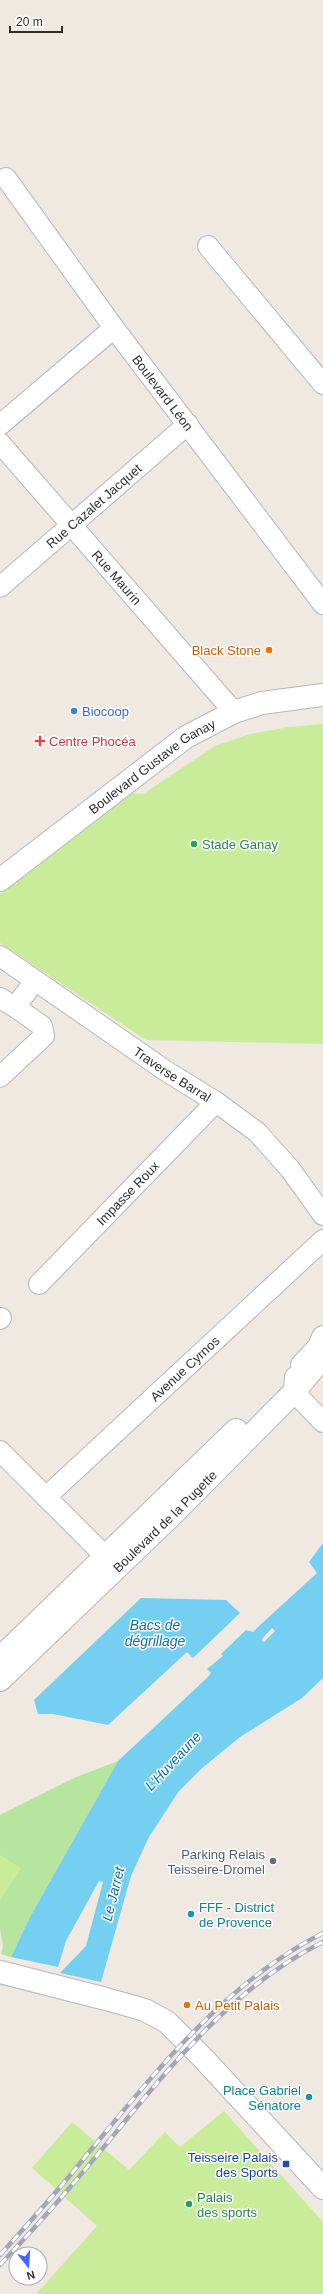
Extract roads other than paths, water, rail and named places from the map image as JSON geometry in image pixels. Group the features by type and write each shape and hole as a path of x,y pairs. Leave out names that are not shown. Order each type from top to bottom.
{"street":[{"name":"Boulevard Léon","path":"6,178 114,328 323,604"},
{"path":"208,246 323,384"},
{"path":"0,425 114,328"},
{"name":"Rue Cazalet Jacquet","path":"0,587 70,524 188,424"},
{"name":"Rue Maurin","path":"0,443 234,712"},
{"name":"Boulevard Gustave Ganay","path":"0,880 186,737 234,712 272,700 323,695"},
{"name":"Traverse Barral","path":"0,956 166,1071 216,1102 257,1132 290,1169 323,1215"},
{"path":"0,1077 44,1036 42,1026 8,1003 35,981"},
{"name":"Impasse Roux","path":"39,1284 216,1102"},
{"name":"Avenue Cyrnos","path":"46,1497 323,1240"},
{"name":"Boulevard de la Pugette","path":"0,1680 173,1514 295,1382 319,1347 323,1336"},
{"name":"Boulevard de la Pugette","path":"0,1658 105,1556 323,1357"},
{"path":"295,1382 323,1422"},
{"path":"0,1451 105,1556"},
{"path":"0,1972 145,2010 173,2027 323,2188"}],"water":[{"path":"323,1543 323,1678 302,1698 240,1737 201,1769 179,1791 149,1837 131,1876 101,1982 60,1973 86,1946 103,1882 99,1881 66,1941 58,1967 11,1957 30,1917 118,1761 208,1677 211,1673 207,1669 223,1656 221,1654 246,1630 253,1632 317,1573 309,1562","holes":["272,1628 275,1631 264,1642 262,1641 262,1639"]},
{"name":"Bacs de dégrillage","path":"141,1598 226,1600 240,1613 193,1658 187,1652 108,1725 53,1714 38,1714 34,1700"}],"railway":[{"path":"0,2255 54,2195 137,2094 222,2004 254,1977 287,1954 323,1933"},
{"path":"0,2265 57,2202 182,2054 248,1991 284,1965 323,1942"}],"place":[{"name":"Black Stone","path":"269,650"},
{"name":"Biocoop","path":"74,711"},
{"name":"Centre Phocéa","path":"40,741"},
{"name":"Stade Ganay","path":"194,844"},
{"name":"Parking Relais Teisseire-Dromel","path":"273,1861"},
{"name":"FFF - District de Provence","path":"191,1914"},
{"name":"Au Petit Palais","path":"187,2005"},
{"name":"Place Gabriel Sénatore","path":"309,2097"},
{"name":"Teisseire Palais des Sports","path":"286,2164"},
{"name":"Palais des sports","path":"189,2204"}],"water label":[{"name":"L'Huveaune","path":"173,1761"},
{"name":"Le Jarret","path":"113,1894"}]}
